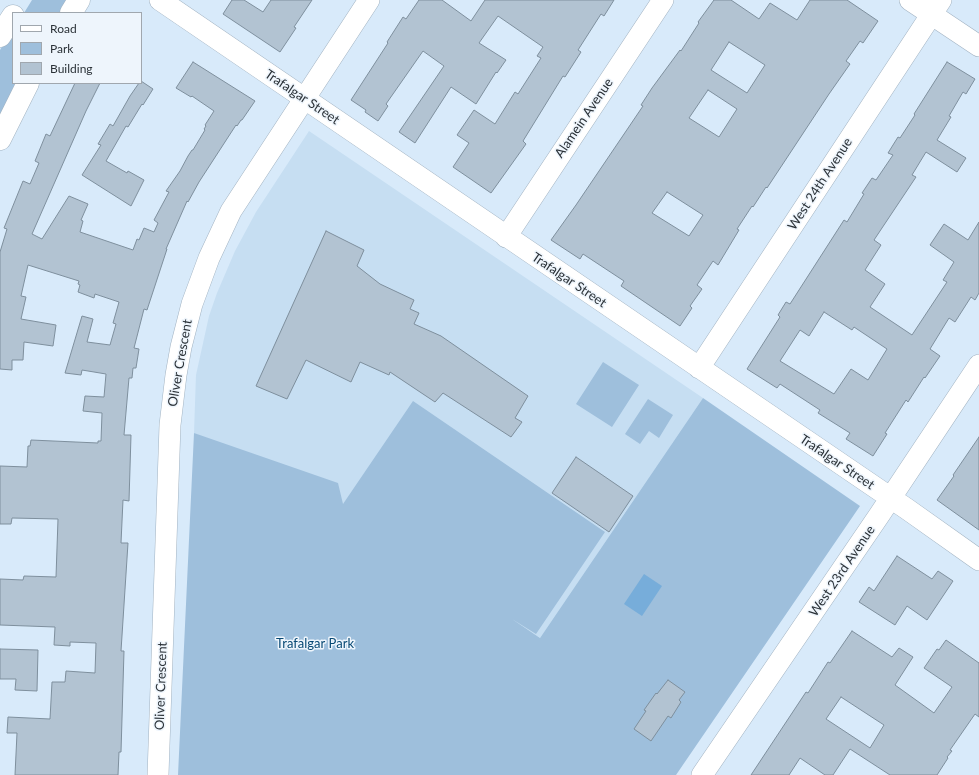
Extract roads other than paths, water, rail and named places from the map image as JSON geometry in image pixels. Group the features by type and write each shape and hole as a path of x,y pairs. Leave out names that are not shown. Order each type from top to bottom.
{"main road":[{"path":"16,12 23,0"},
{"path":"72,12 79,0"},
{"path":"0,36 12,18"},
{"path":"0,139 28,84"}],"street":[{"name":"Trafalgar Street","path":"160,0 891,498 979,560"},
{"name":"Oliver Crescent","path":"158,775 170,425 181,347 194,298 209,258 231,210 369,0"},
{"name":"Alamein Avenue","path":"506,236 663,0"},
{"path":"910,0 936,7 979,46"},
{"name":"West 24th Avenue","path":"699,368 936,7"},
{"name":"West 23rd Avenue","path":"702,775 891,498 979,365"}],"park label":[{"name":"Trafalgar Park","path":"315,644"}]}
